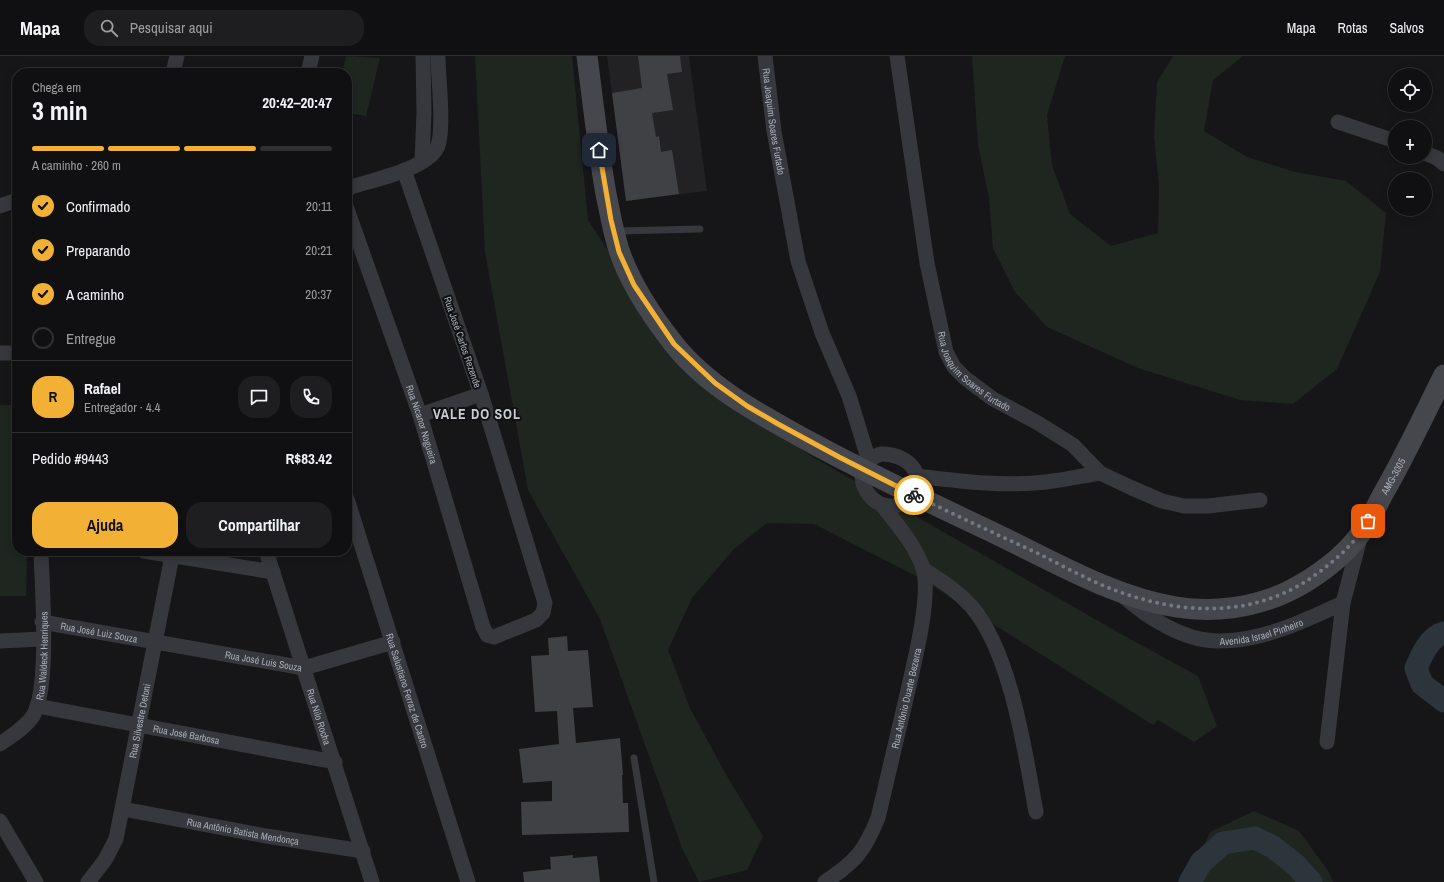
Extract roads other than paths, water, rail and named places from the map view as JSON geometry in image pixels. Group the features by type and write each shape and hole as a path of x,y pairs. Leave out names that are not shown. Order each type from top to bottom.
{"main road":[{"name":"AMG-3005","path":"587,56 603,174 619,252 634,285 674,344 689,360 715,383 747,406 778,424 866,465 914,485 1116,591 1172,606 1200,610 1237,607 1261,602 1286,592 1308,580 1337,559 1361,534 1397,470 1444,376"}],"street":[{"path":"174,68 177,56"},
{"path":"309,68 312,56"},
{"path":"422,161 424,112 423,56"},
{"path":"352,188 404,170 432,154 440,138 438,56"},
{"name":"Rua Joaquim Soares Furtado","path":"765,56 774,131 798,261 822,333 849,396 866,465 864,486 874,501 882,504"},
{"name":"Rua Joaquim Soares Furtado","path":"897,56 927,262 946,352 954,367 965,378 993,398 1038,423 1073,445 1100,473 1162,501 1184,506 1208,506 1260,500"},
{"path":"1338,122 1388,139"},
{"path":"1432,156 1444,164"},
{"name":"Rua José Carlos Rezende","path":"404,170 480,394 544,597 545,607 541,616 536,620 494,637"},
{"path":"0,206 12,202"},
{"name":"Rua Nicanor Nogueira","path":"352,224 420,415 483,627 487,635 494,637"},
{"path":"0,353 12,353"},
{"path":"420,415 480,394"},
{"path":"866,465 874,456 881,454 895,454 910,463 914,485 900,504 891,506 882,504"},
{"path":"914,485 962,481 1006,483 1045,482 1100,473"},
{"name":"Rua Antônio Duarte Bezerra","path":"825,882 856,860 868,841 878,818 916,654 925,591 923,569 902,529 882,504"},
{"name":"Rua Salustiano Ferraz de Castro","path":"352,515 468,882"},
{"path":"1327,742 1344,603 1361,534"},
{"name":"Rua Waldeck Henriques","path":"0,744 23,727 32,717 37,706 40,693 42,639 41,556"},
{"name":"Rua Silvestre Detoni","path":"88,882 105,860 116,839 172,556"},
{"path":"189,556 273,572"},
{"name":"Rua Nilo Rocha","path":"268,556 335,762 372,882"},
{"path":"923,569 957,592 983,621 1007,678 1020,728 1036,812"},
{"name":"Avenida Israel Pinheiro","path":"1116,591 1138,609 1162,624 1196,638 1216,641 1250,638 1287,628 1344,603"},
{"name":"Rua José Luiz Souza","path":"42,622 156,643"},
{"path":"0,641 42,639"},
{"name":"Rua José Luis Souza","path":"156,643 304,668 393,642"},
{"name":"Rua José Barbosa","path":"37,706 335,762"},
{"name":"Rua Antônio Batista Mendonça","path":"123,809 266,836 363,851"},
{"path":"0,821 36,882"}],"lane":[{"path":"614,232 700,229"},
{"path":"634,758 654,882"}],"waterway":[{"path":"1444,633 1434,638 1430,642 1423,652 1416,668 1422,684 1444,701"},
{"path":"1190,882 1202,861 1223,843 1255,838 1273,847 1297,866 1311,882"}],"district":[{"name":"VALE DO SOL","path":"477,414"}]}
